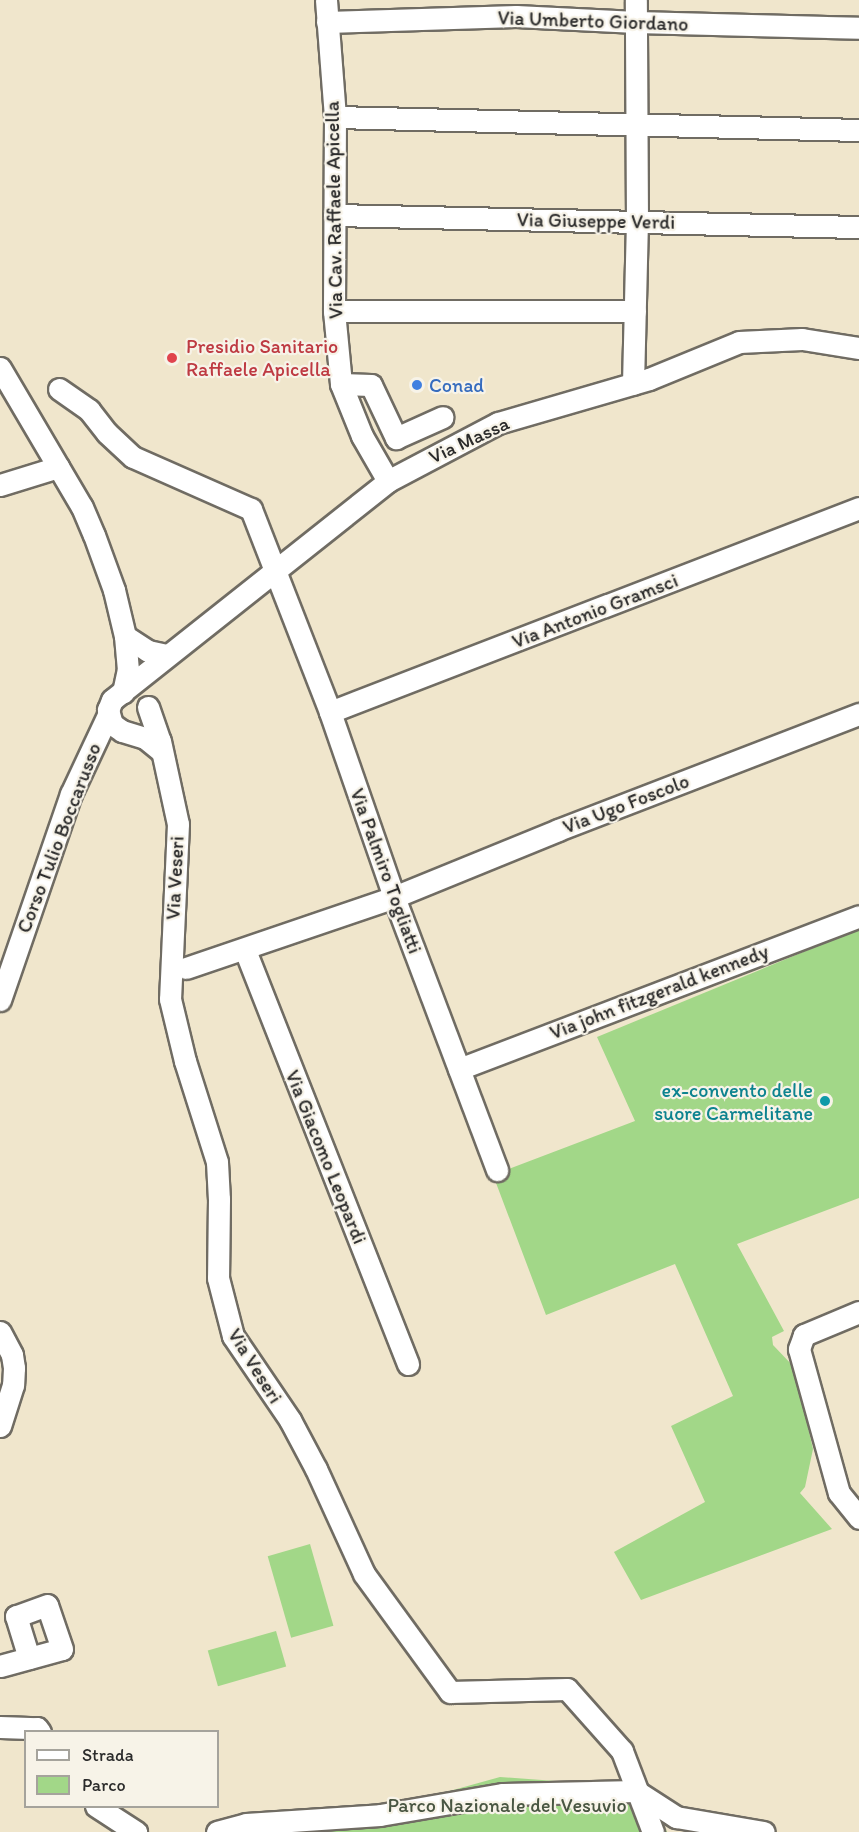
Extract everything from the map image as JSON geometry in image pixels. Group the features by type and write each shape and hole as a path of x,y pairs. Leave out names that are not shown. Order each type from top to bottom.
{"street":[{"name":"Via Cav. Raffaele Apicella","path":"326,0 335,117 334,311 341,384 362,436 388,481"},
{"path":"633,384 638,222 635,125 636,0"},
{"name":"Via Umberto Giordano","path":"327,22 516,16 636,22 859,28"},
{"path":"335,117 859,130"},
{"name":"Via Giuseppe Verdi","path":"334,215 859,227"},
{"path":"334,311 635,311"},
{"name":"Via Massa","path":"123,692 388,481 498,423 633,384 739,342 802,339 859,348"},
{"path":"0,368 82,507 94,535 114,590 125,636 147,704 156,725 160,750"},
{"path":"341,384 371,385 396,438 443,417"},
{"name":"Via Palmiro Togliatti","path":"59,389 89,410 107,433 133,457 251,509 330,712 394,897 497,1170"},
{"path":"0,485 58,467"},
{"name":"Via Antonio Gramsci","path":"330,712 859,508"},
{"path":"125,636 148,651 167,655"},
{"path":"123,692 128,669 125,636"},
{"path":"147,704 133,692 123,692 112,700 109,712 112,724 131,732 160,750"},
{"path":"92,746 117,735 138,730 146,722 147,704"},
{"name":"Corso Tulio Boccarusso","path":"0,1000 71,794 109,712"},
{"name":"Via Ugo Foscolo","path":"394,897 558,830 859,714"},
{"name":"Via Veseri","path":"160,750 178,824 170,999 185,1061 217,1162 218,1278 233,1336 295,1430 316,1469 364,1574 450,1692 567,1689 622,1751 654,1832"},
{"path":"186,969 394,897"},
{"name":"Via john fitzgerald kennedy","path":"459,1070 859,916"},
{"name":"Via Giacomo Leopardi","path":"245,950 408,1364"},
{"path":"859,1312 804,1335 800,1349 839,1493 859,1518"},
{"path":"0,1332 12,1355 14,1368 14,1385 0,1426"},
{"path":"0,1666 29,1658"},
{"path":"0,1728 36,1728 39,1730"},
{"path":"218,1832 246,1824 380,1815 503,1794 636,1791 676,1817 764,1832"},
{"path":"99,1808 136,1832"}],"green space":[{"path":"859,929 859,1198 737,1244 784,1331 772,1337 773,1345 794,1367 813,1449 805,1487 800,1493 832,1529 641,1600 614,1552 705,1502 671,1426 733,1396 675,1264 546,1315 493,1175 635,1121 597,1037"},
{"path":"310,1544 333,1626 291,1638 268,1556"},
{"path":"276,1631 286,1667 218,1686 208,1651"},
{"name":"Parco Nazionale del Vesuvio","path":"500,1777 598,1784 654,1805 667,1832 229,1832 226,1818 392,1807"}],"place":[{"name":"Presidio Sanitario Raffaele Apicella","path":"172,358"},
{"name":"Conad","path":"417,385"},
{"name":"ex-convento delle suore Carmelitane","path":"825,1101"}]}
